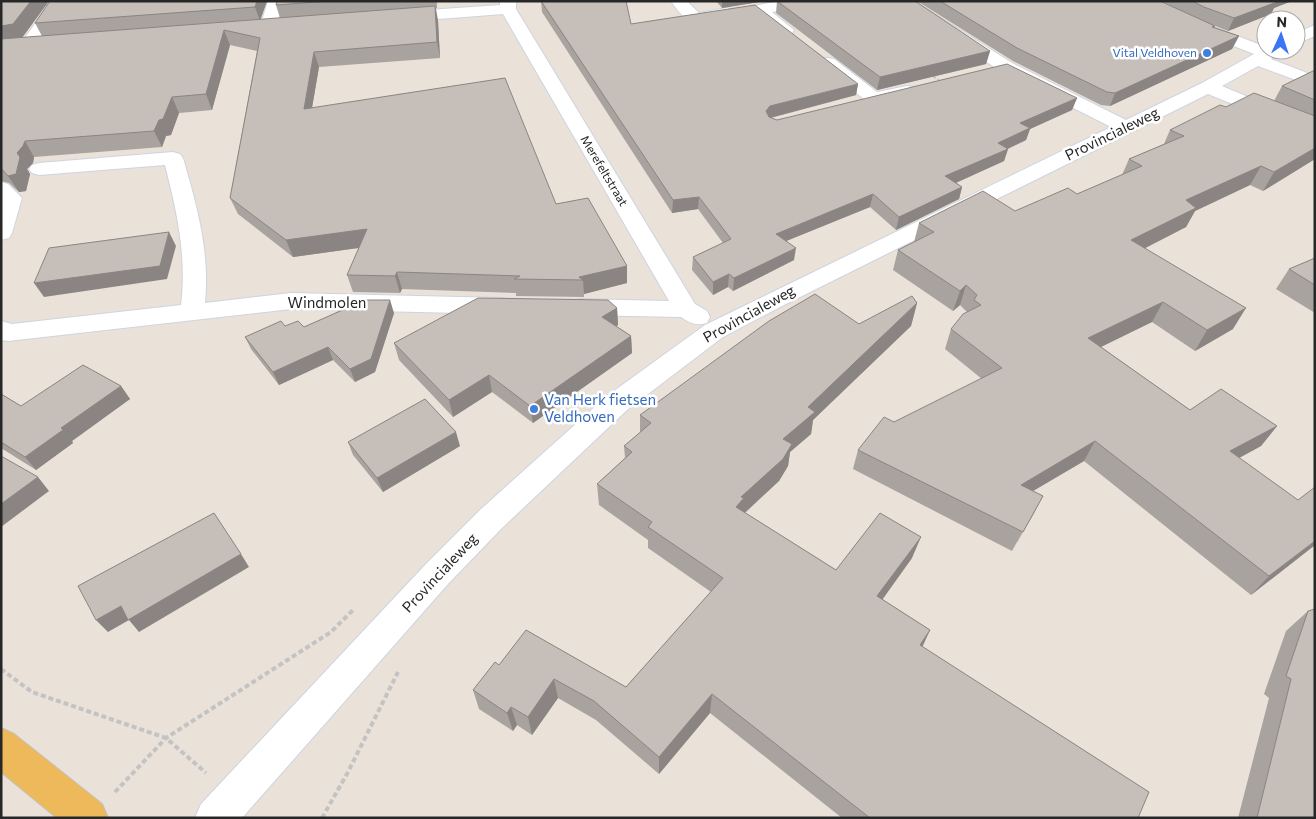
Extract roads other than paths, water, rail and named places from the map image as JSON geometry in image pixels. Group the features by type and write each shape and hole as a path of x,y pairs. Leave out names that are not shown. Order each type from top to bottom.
{"main road":[{"path":"1,747 99,808"}],"street":[{"path":"27,46 59,1"},
{"path":"268,27 276,1"},
{"path":"678,1 695,18 812,1"},
{"path":"903,1 1006,67 1126,127"},
{"path":"1144,1 1192,24 1256,50"},
{"path":"387,18 457,7 508,5"},
{"name":"Merefeltstraat","path":"508,5 686,309 714,331"},
{"path":"758,8 800,41"},
{"path":"249,29 288,26"},
{"path":"10,47 46,44"},
{"path":"816,53 865,101 942,82"},
{"name":"Provincialeweg","path":"215,818 437,574 491,519 617,403 714,331 775,298 1208,87 1256,60"},
{"path":"1276,60 1315,82"},
{"path":"988,71 1006,67"},
{"path":"1208,87 1315,132"},
{"path":"39,169 173,158 192,227 196,286 192,312"},
{"path":"1,188 11,198 1,233"},
{"name":"Windmolen","path":"1,329 8,333 292,301 524,306"},
{"path":"553,307 686,309"}],"place":[{"name":"Vital Veldhoven","path":"1207,53"},
{"name":"Van Herk fietsen Veldhoven","path":"534,409"}]}
